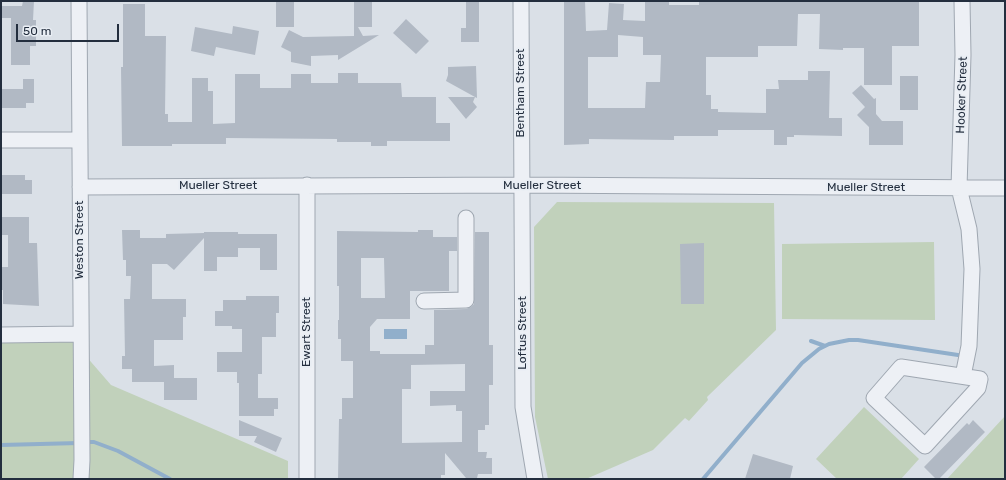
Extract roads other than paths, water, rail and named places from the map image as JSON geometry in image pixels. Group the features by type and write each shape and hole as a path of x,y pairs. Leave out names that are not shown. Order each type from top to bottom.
{"street":[{"name":"Weston Street","path":"79,1 81,479"},
{"name":"Bentham Street","path":"521,1 522,185"},
{"name":"Hooker Street","path":"962,1 963,55 959,188 969,229 972,269 969,346 963,376"},
{"path":"1,140 80,140"},
{"name":"Ewart Street","path":"307,185 307,479"},
{"name":"Mueller Street","path":"80,187 522,185 1005,188"},
{"name":"Loftus Street","path":"522,185 523,408 535,479"},
{"path":"424,301 466,300 466,218"},
{"path":"1,335 80,334"},
{"path":"901,367 963,376 980,379 978,388 925,446 874,398 901,367"}],"water":[{"path":"384,329 407,329 407,339 384,339"}],"waterway":[{"path":"703,479 802,363 819,349 829,344 849,340 858,340 958,355"},
{"path":"811,341 825,346"},
{"path":"85,442 94,442 118,451 170,479"},
{"path":"1,445 79,443"}]}
